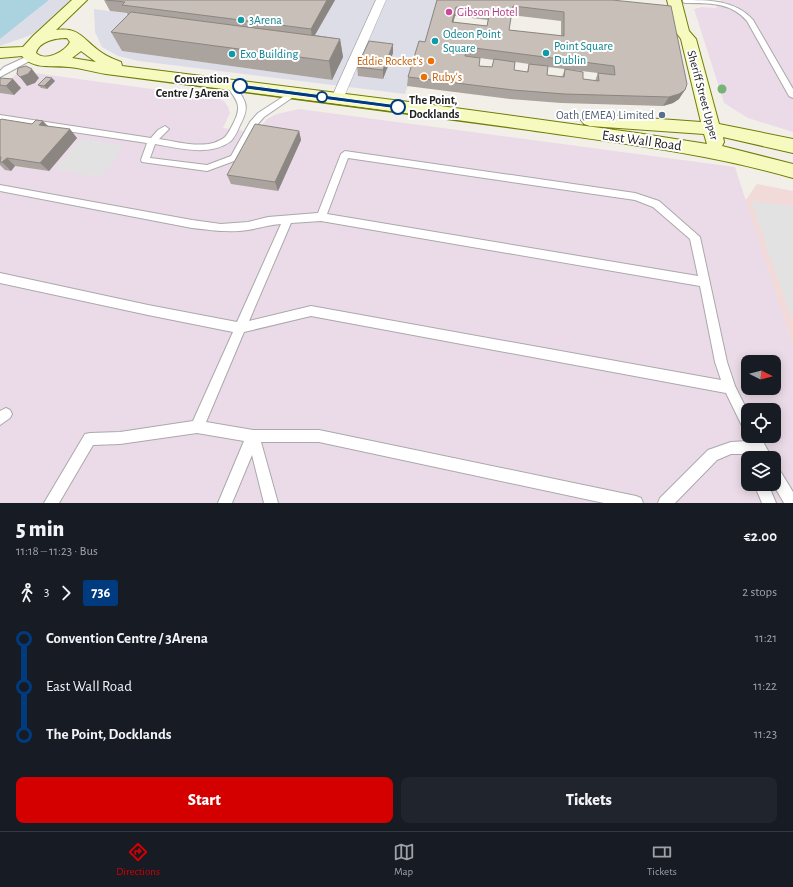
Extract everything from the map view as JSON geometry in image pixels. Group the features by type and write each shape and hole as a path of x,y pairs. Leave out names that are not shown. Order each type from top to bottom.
{"main road":[{"path":"33,53 80,0"},
{"path":"2,54 33,53 53,60 66,56 75,49 78,42 76,38 79,13 88,0"},
{"name":"Sheriff Street Upper","path":"685,3 694,32 682,39 712,129 717,151"},
{"path":"33,53 43,38 66,34 76,38"},
{"name":"East Wall Road","path":"76,38 93,54 102,59 143,74"},
{"name":"East Wall Road","path":"33,53 69,62 143,74 489,118 717,151 758,160 793,171"},
{"name":"East Wall Road","path":"489,118 542,117 660,124 712,129 793,146"}],"street":[{"path":"337,99 381,0"}],"lane":[{"path":"685,3 731,6 737,8 748,16 793,96"},
{"path":"0,75 33,53"},
{"path":"0,118 202,148 213,146 229,138 241,116 243,109 239,98 230,85"},
{"path":"165,129 156,135 152,141 145,160 207,168 234,158 253,124 261,115 295,93"},
{"path":"321,217 345,154 636,198 656,204 694,237 721,362 730,388 741,411"},
{"path":"0,188 192,224 221,228 248,226 268,221 321,217 704,282"},
{"path":"197,427 288,219"},
{"path":"0,278 148,310 241,328 310,311 730,388"},
{"path":"0,412 6,414 0,419"},
{"path":"51,503 90,438 120,438 197,427 253,436 319,436 636,503"},
{"path":"225,503 253,436"},
{"path":"253,436 271,503"},
{"path":"665,503 713,455 730,448 756,447"},
{"path":"781,482 793,494"},
{"path":"781,485 792,503"},
{"path":"764,491 769,503"}],"shaded area":[{"path":"49,0 74,0 39,31 0,46 0,39"},
{"path":"335,0 439,0 424,51 419,51 405,94 139,61 118,56 102,47 95,32 94,9 131,14","holes":["122,51 342,58 332,80"]},
{"path":"721,0 793,0 793,132 748,118 724,103 694,9 702,7 716,8"},
{"path":"20,71 218,98 224,101 230,113 223,128 257,133 267,119 277,114 299,109 735,167 793,346 793,503 0,503 0,89"},
{"path":"80,139 121,145 121,150 105,172 96,177 55,169"},
{"path":"757,184 793,191 793,346 745,201"},
{"path":"751,201 793,206 793,323"}],"water":[{"path":"0,0 49,0 0,39"}],"building":[{"path":"106,0 327,0 311,29 122,5 125,2"},
{"name":"Point Square Dublin","path":"437,0 612,0 671,6 687,84 685,90 679,94 669,97 564,94 513,90 408,77 419,41 425,42","holes":["513,6 564,12 564,36 509,30","456,7 490,11 487,26 452,22","467,47 614,66 615,75 598,73 599,81 583,79 583,72 565,69 564,77 547,75 548,66 529,64 528,72 514,70 515,62 494,59 492,67 479,66 480,58 465,56"]},
{"path":"131,12 340,39 329,61 111,32"},
{"path":"369,41 393,44 383,70 357,67"},
{"path":"26,66 32,69 28,74 20,77 17,74 18,68"},
{"path":"46,77 52,78 44,86 38,85"},
{"path":"0,78 13,79 6,86 0,85"},
{"path":"1,119 32,124 36,120 43,121 39,125 70,129 40,163 7,158 0,162"},
{"path":"255,124 299,131 275,182 227,175"}],"bus line":[{"name":"736","path":"240,86 398,107"}],"place":[{"name":"Gibson Hotel","path":"449,12"},
{"name":"3Arena","path":"241,20"},
{"name":"Odeon Point Square","path":"435,41"},
{"name":"Point Square Dublin","path":"546,53"},
{"name":"Exo Building","path":"232,54"},
{"name":"Eddie Rocket's","path":"431,61"},
{"name":"Ruby's","path":"424,77"},
{"name":"Convention Centre / 3Arena","path":"240,86"},
{"name":"The Point, Docklands","path":"398,107"},
{"name":"Oath (EMEA) Limited","path":"662,115"}]}
